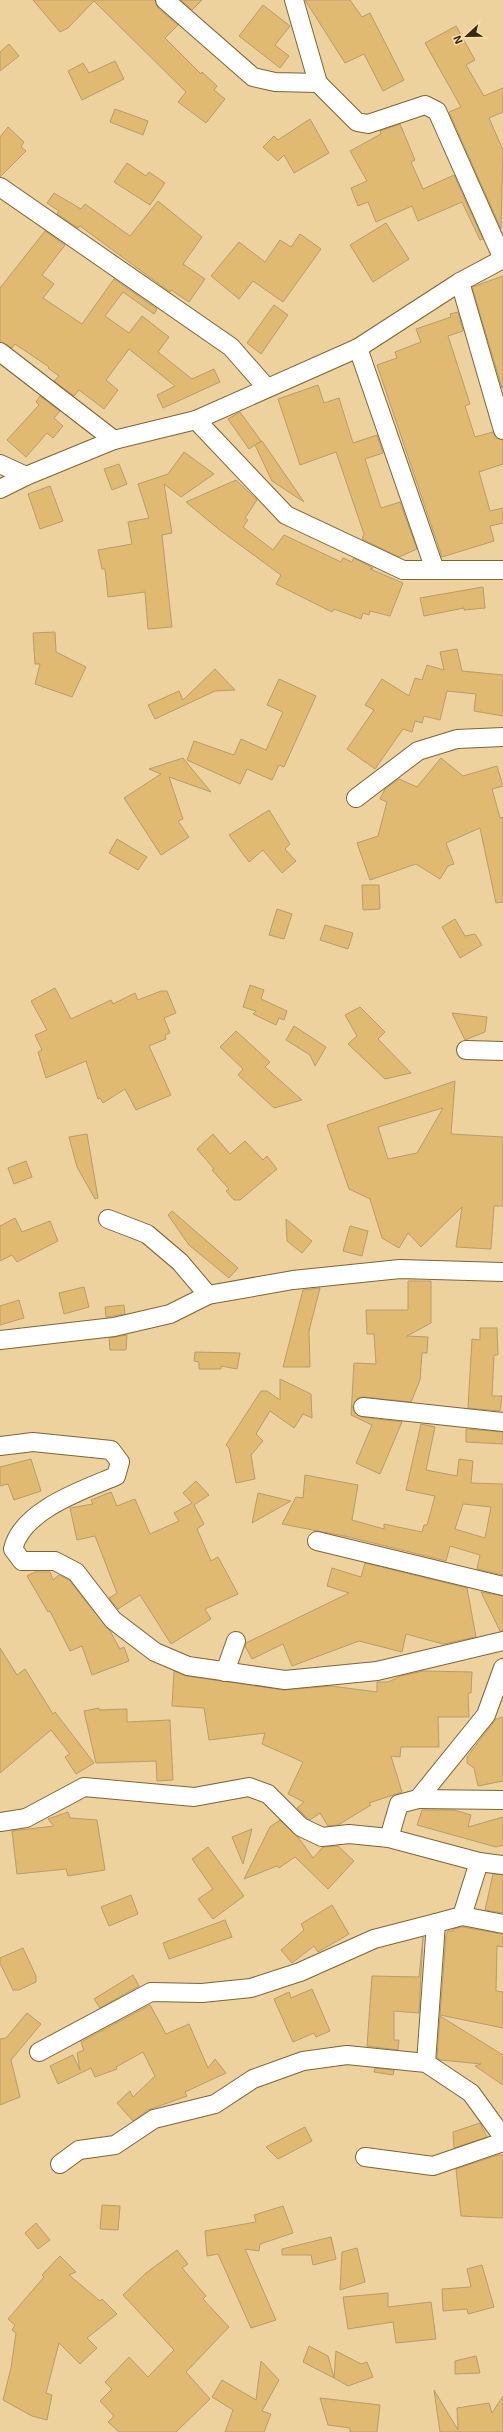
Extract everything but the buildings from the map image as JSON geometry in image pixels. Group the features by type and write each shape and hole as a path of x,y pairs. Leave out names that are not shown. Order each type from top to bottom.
{"street":[{"path":"165,0 253,77 275,82 318,82"},
{"path":"0,490 26,476 114,440 196,420 266,387 358,348 460,282 503,259 437,111 425,105 368,124 357,122 318,82 294,0"},
{"path":"0,187 231,347 266,387"},
{"path":"460,282 503,430"},
{"path":"358,348 435,570"},
{"path":"0,352 114,440"},
{"path":"196,420 286,515 403,570 503,570"},
{"path":"0,464 26,476"},
{"path":"356,798 418,751 457,739 503,736"},
{"path":"466,1050 503,1051"},
{"path":"108,1219 147,1234 180,1262 208,1295"},
{"path":"0,1340 114,1327 170,1314 208,1295 293,1280 400,1269 503,1272"},
{"path":"363,1407 503,1422"},
{"path":"0,1446 33,1442 111,1450 120,1462 116,1476 71,1495 31,1519 15,1538 13,1550 22,1561 55,1561 76,1572 114,1620 155,1652 188,1666 284,1680 377,1671 503,1641"},
{"path":"318,1541 503,1586"},
{"path":"225,1672 236,1641"},
{"path":"418,1799 486,1715 503,1668"},
{"path":"0,1822 26,1818 84,1787 194,1797 248,1787 268,1794 301,1827 322,1837 350,1834 389,1838 479,1862 503,1865"},
{"path":"389,1838 399,1804 418,1799 503,1800"},
{"path":"462,1916 479,1862"},
{"path":"39,2052 151,1992 202,1993 251,1988 300,1972 374,1939 462,1916 503,1924"},
{"path":"426,2063 436,1923"},
{"path":"60,2164 79,2150 115,2145 154,2119 215,2104 253,2079 303,2061 347,2055 426,2063 471,2094 503,2137"},
{"path":"365,2157 433,2166 503,2142"}]}
